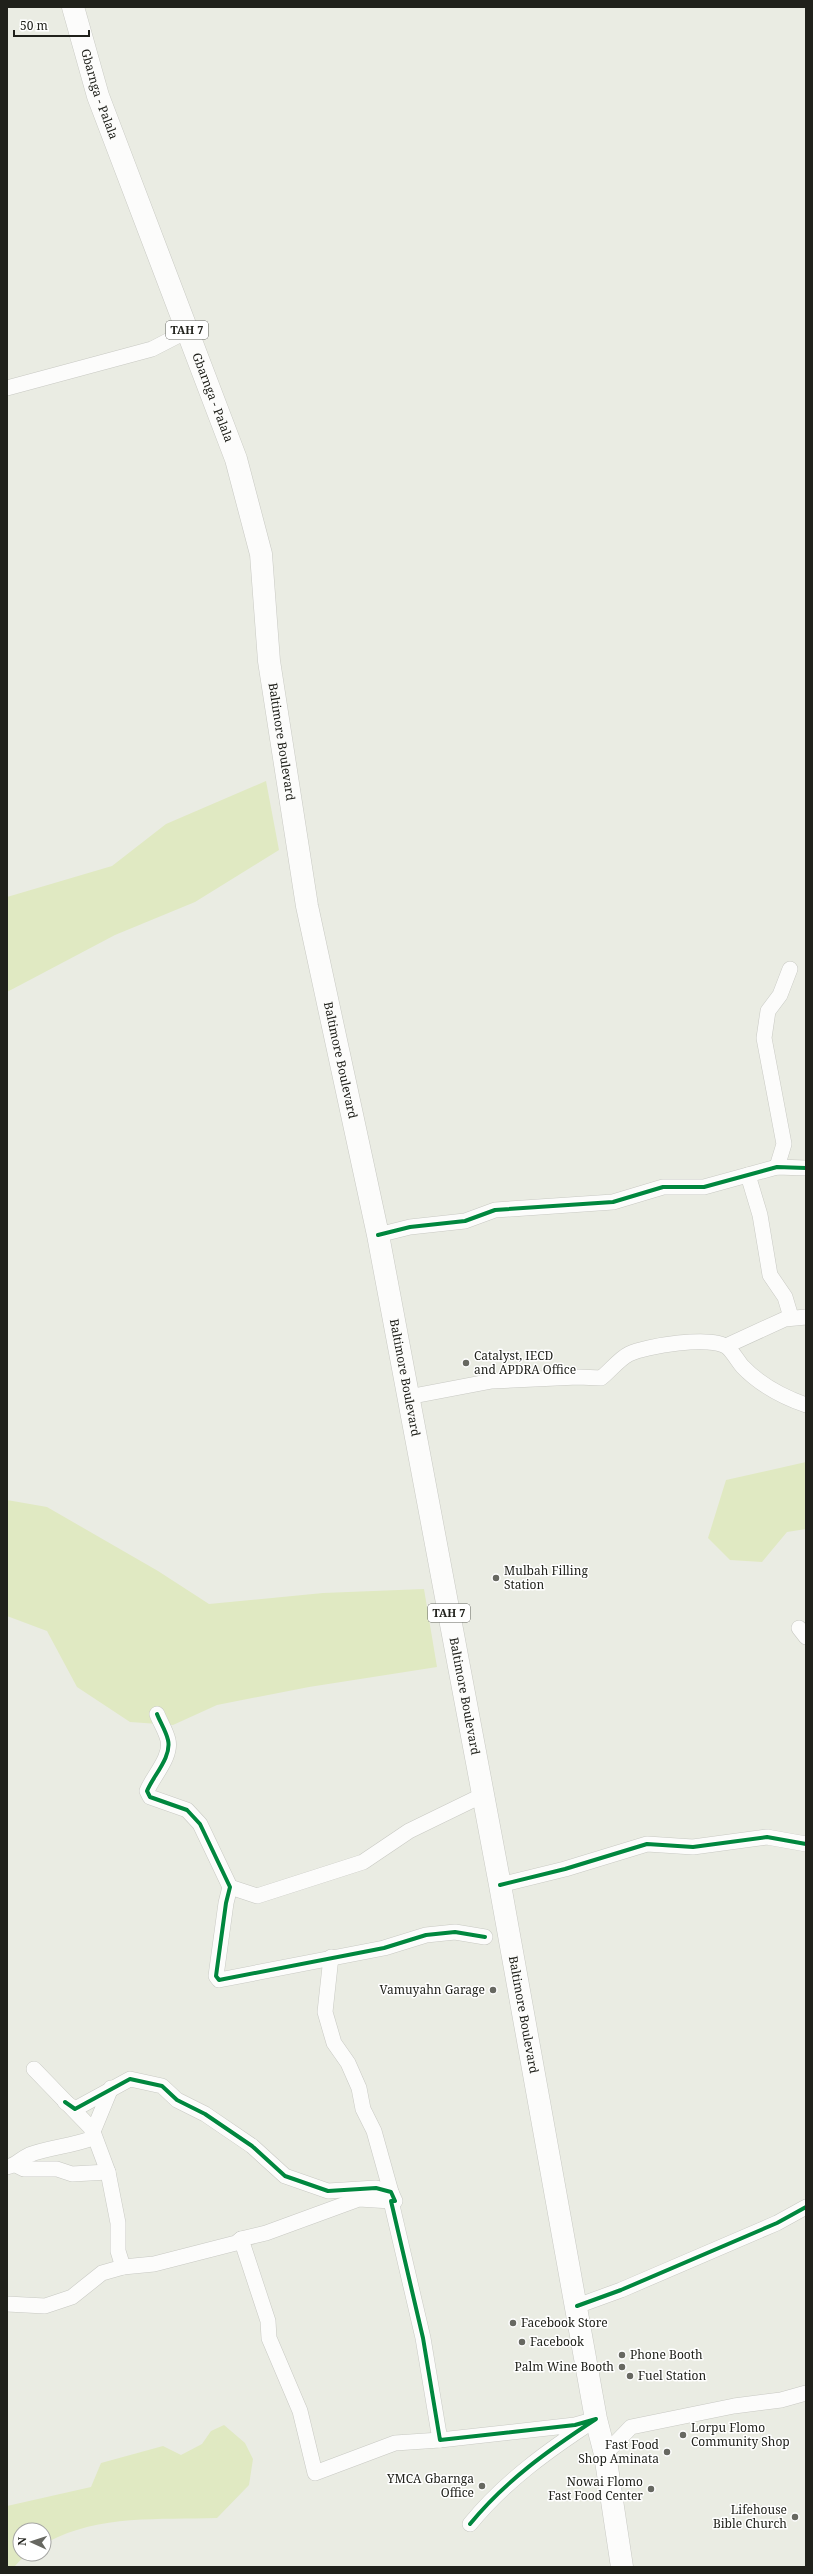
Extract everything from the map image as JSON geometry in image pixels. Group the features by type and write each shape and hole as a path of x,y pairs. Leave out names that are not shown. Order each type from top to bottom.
{"highway":[{"name":"Gbarnga - Palala","path":"72,7 98,96 236,460 261,554 268,661"},
{"name":"Baltimore Boulevard","path":"268,661 307,906 378,1236 500,1885 577,2306 596,2419 605,2454 622,2567"}],"street":[{"path":"7,388 152,349 187,331"},
{"path":"776,1167 784,1144 764,1038 768,1011 780,995 790,968"},
{"path":"378,1236 410,1227 465,1221 495,1210 613,1202 663,1187 704,1187 776,1167 806,1168"},
{"path":"748,1175 760,1215 770,1275 785,1297 791,1317"},
{"path":"408,1397 492,1381 601,1378 628,1355 646,1348 708,1342 726,1346 791,1317 806,1317"},
{"path":"726,1346 742,1366 760,1381 784,1397 806,1405"},
{"path":"157,1714 168,1740 168,1754 152,1778 146,1791 150,1797 187,1810 200,1824 230,1887 226,1903 216,1976 219,1980 331,1957 384,1948 426,1934 455,1932 485,1937"},
{"path":"230,1887 257,1896 363,1862 409,1831 483,1795"},
{"path":"500,1885 647,1844 693,1847 767,1837 806,1844"},
{"path":"331,1957 325,2012 334,2043 348,2063 359,2088 363,2109 374,2131 391,2196 423,2338 440,2440"},
{"path":"34,2069 92,2128 108,2172 118,2223 118,2251 123,2267"},
{"path":"65,2102 75,2109 130,2079 162,2086 177,2100 205,2114 252,2146 285,2176 328,2191 376,2188 391,2196"},
{"path":"11,2166 29,2155 74,2145 90,2139 92,2128 111,2088"},
{"path":"11,2166 24,2170 57,2168 72,2174 108,2172"},
{"path":"7,2304 45,2306 72,2297 102,2273 123,2267 154,2264 236,2243 241,2239 272,2231 359,2199 391,2196"},
{"path":"577,2306 621,2290 765,2229 806,2207"},
{"path":"241,2239 268,2321 269,2338 306,2430 315,2473 395,2443 440,2440 575,2425 596,2419"},
{"path":"605,2454 631,2427 734,2406 781,2400 806,2393"},
{"path":"470,2524 491,2499 505,2489 537,2458 596,2419"}],"green space":[{"path":"266,781 279,850 195,902 115,935 7,992 7,897 112,866 166,824"},
{"path":"806,1462 806,1529 787,1532 762,1562 730,1560 708,1538 726,1480"},
{"path":"7,1500 47,1507 158,1571 209,1604 323,1593 424,1589 437,1667 309,1687 217,1705 173,1725 130,1722 77,1687 47,1631 7,1616"},
{"path":"224,2425 245,2443 253,2459 249,2485 217,2518 128,2520 85,2528 64,2534 52,2540 52,2522 12,2522 12,2562 19,2562 14,2567 7,2567 7,2506 91,2487 101,2463 163,2446 181,2455 202,2444 211,2431"}],"cycle path":[{"path":"378,1235 410,1227 465,1221 495,1210 613,1202 663,1187 704,1187 777,1167 806,1168"},
{"path":"157,1714 167,1737 168,1746 165,1760 147,1791 150,1797 187,1810 200,1824 230,1887 226,1903 216,1976 219,1980 384,1948 426,1935 455,1932 485,1937"},
{"path":"500,1885 565,1869 647,1844 693,1847 767,1837 806,1844"},
{"path":"65,2102 75,2109 130,2079 162,2086 177,2100 205,2114 252,2146 285,2176 328,2191 376,2188 391,2192 395,2201 391,2201 423,2338 440,2440 575,2425 596,2419 545,2454 513,2480 470,2524"},
{"path":"577,2306 621,2290 777,2223 806,2207"}],"place":[{"name":"Catalyst, IECD and APDRA Office","path":"466,1363"},
{"name":"Mulbah Filling Station","path":"496,1578"},
{"name":"Vamuyahn Garage","path":"493,1990"},
{"name":"Facebook Store","path":"513,2323"},
{"name":"Facebook","path":"522,2342"},
{"name":"Phone Booth","path":"622,2355"},
{"name":"Palm Wine Booth","path":"622,2367"},
{"name":"Fuel Station","path":"630,2376"},
{"name":"Lorpu Flomo Community Shop","path":"683,2435"},
{"name":"Fast Food Shop Aminata","path":"667,2452"},
{"name":"YMCA Gbarnga Office","path":"482,2486"},
{"name":"Nowai Flomo Fast Food Center","path":"651,2489"},
{"name":"Lifehouse Bible Church","path":"795,2517"}]}
